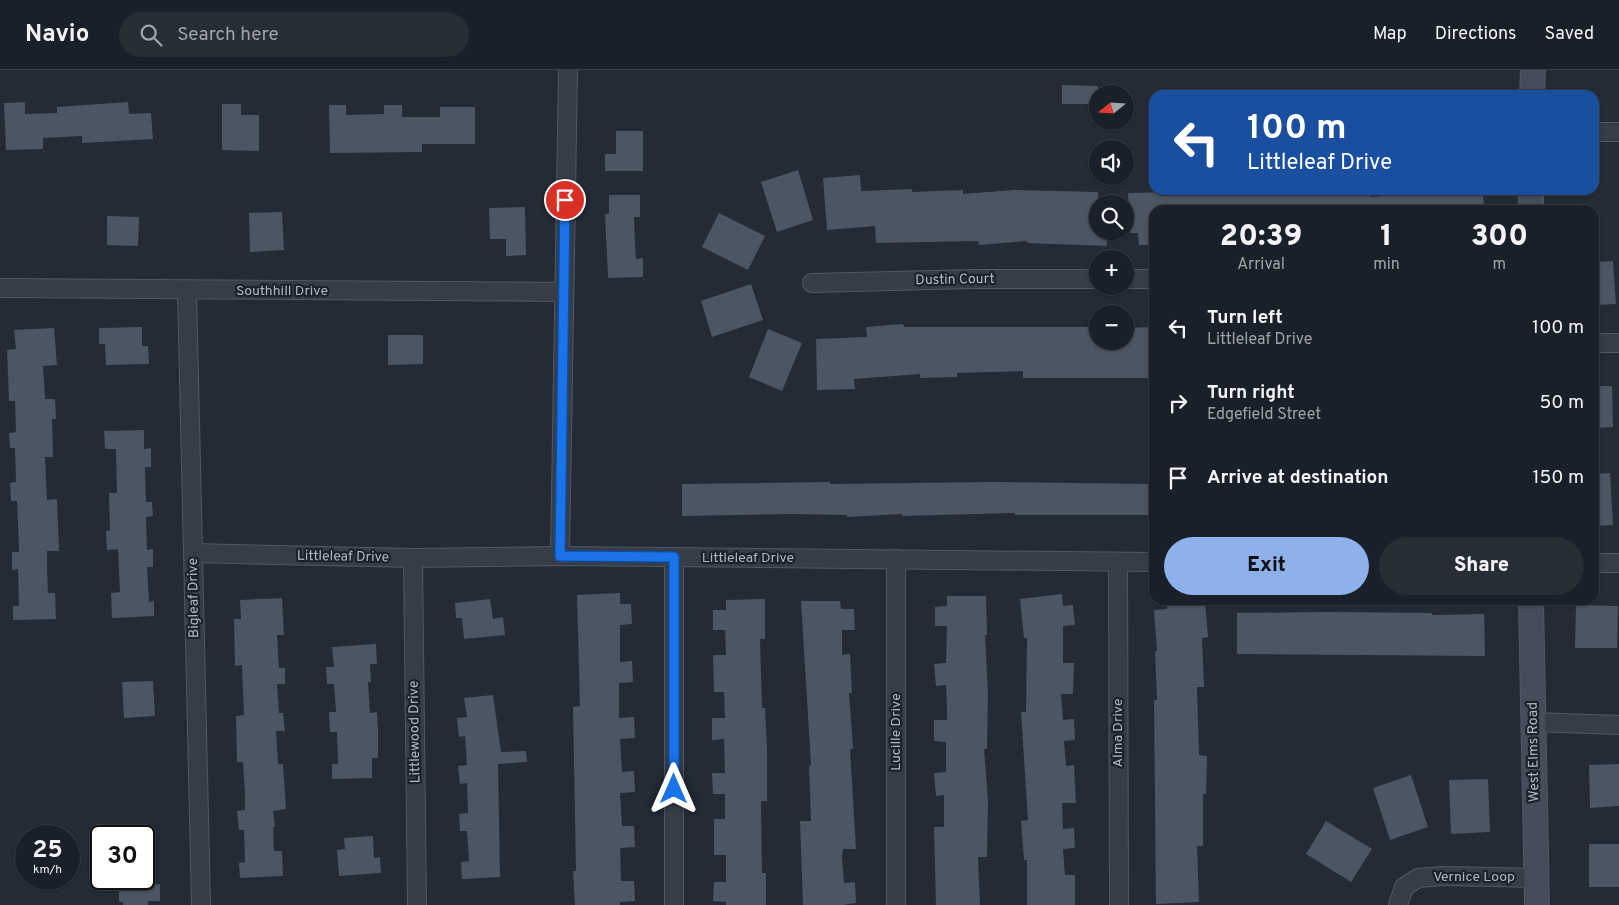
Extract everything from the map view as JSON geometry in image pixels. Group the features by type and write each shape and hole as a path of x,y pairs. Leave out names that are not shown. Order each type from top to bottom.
{"main road":[{"path":"1532,70 1532,90"},
{"name":"West Elms Road","path":"1531,605 1537,905"}],"street":[{"path":"560,556 568,70"},
{"path":"1599,132 1619,132"},
{"name":"Dustin Court","path":"812,283 972,279 1089,279"},
{"path":"1134,279 1149,279"},
{"name":"Southhill Drive","path":"0,288 564,292"},
{"name":"Bigleaf Drive","path":"187,290 201,905"},
{"path":"1599,343 1619,343"},
{"name":"Littleleaf Drive","path":"193,554 413,558 560,556 1149,562"},
{"path":"674,557 674,905"},
{"name":"Littlewood Drive","path":"413,558 417,905"},
{"name":"Lucille Drive","path":"896,559 896,905"},
{"name":"Alma Drive","path":"1118,562 1119,905"},
{"path":"1599,563 1619,563"},
{"path":"1533,722 1619,725"},
{"name":"Vernice Loop","path":"1398,905 1404,887 1418,878 1536,878"}],"building":[{"path":"1062,85 1089,86 1089,104 1062,104"},
{"path":"25,102 25,114 57,113 57,107 128,102 129,114 151,113 153,139 82,143 82,136 43,138 43,149 6,150 4,103"},
{"path":"222,104 241,104 241,115 259,115 259,151 222,150"},
{"path":"329,105 346,105 346,115 384,114 384,105 402,105 402,117 440,117 440,107 475,107 475,144 422,144 422,152 330,153"},
{"path":"616,131 643,131 643,171 605,171 605,154 616,154"},
{"path":"798,170 813,220 777,232 761,182"},
{"path":"860,175 861,191 963,190 963,194 1013,190 1098,192 1098,195 1089,195 1089,240 1107,240 1107,246 1027,243 1027,241 979,245 978,241 876,243 875,226 827,230 823,178"},
{"path":"1149,192 1149,195 1370,195 1370,197 1394,195 1483,195 1484,205 1149,205 1149,245 1139,245 1138,233 1134,233 1134,195 1128,195 1128,193"},
{"path":"609,195 640,195 640,217 634,217 636,259 643,258 643,277 608,278 605,214 609,214"},
{"path":"525,207 526,255 506,256 506,239 490,239 489,208"},
{"path":"282,212 284,250 250,252 249,213"},
{"path":"719,213 765,236 748,270 702,247"},
{"path":"107,216 139,217 138,246 107,245"},
{"path":"1613,261 1616,304 1599,305 1599,262"},
{"path":"751,284 763,320 712,337 701,301"},
{"path":"903,324 904,327 1089,327 1089,350 1134,350 1134,328 1149,327 1149,378 1023,378 1023,371 957,373 957,377 920,378 920,374 854,379 855,389 817,390 816,339 867,337 866,327"},
{"path":"142,327 142,346 148,346 149,364 106,365 105,344 99,344 99,328"},
{"path":"54,328 57,365 43,366 45,399 55,399 56,419 52,419 53,457 45,457 47,500 57,499 59,551 47,551 48,593 55,593 56,619 13,620 13,606 19,606 18,569 12,570 12,552 19,552 17,501 11,501 10,483 16,482 15,448 10,448 9,433 16,432 15,401 9,401 7,350 16,349 14,330"},
{"path":"768,329 802,343 782,391 749,377"},
{"path":"388,335 423,335 423,364 388,365"},
{"path":"1599,386 1612,386 1613,427 1599,428"},
{"path":"144,430 144,449 151,448 151,467 145,467 146,502 152,502 153,516 146,517 147,550 153,549 153,567 147,567 149,602 154,601 154,616 112,618 111,593 120,592 118,549 107,550 106,531 110,530 109,493 117,493 116,449 105,449 104,431"},
{"path":"1610,473 1613,525 1599,526 1599,474"},
{"path":"830,482 830,484 991,482 1149,484 1149,515 1015,515 1015,513 902,516 902,514 847,517 847,515 792,514 682,516 682,484"},
{"path":"620,593 620,604 631,604 632,624 620,625 620,662 632,661 633,682 619,683 619,718 634,717 635,738 620,739 622,772 634,771 635,792 620,793 622,826 634,826 635,847 620,848 621,881 634,881 635,901 620,902 620,905 575,905 573,871 576,871 573,707 580,706 577,595"},
{"path":"1062,594 1063,606 1073,605 1075,625 1063,626 1063,663 1074,663 1073,694 1061,694 1063,720 1074,719 1075,740 1064,741 1066,766 1074,765 1076,803 1062,803 1063,829 1074,828 1075,848 1063,849 1065,875 1075,875 1075,905 1027,905 1027,860 1024,860 1021,821 1028,820 1021,712 1026,712 1027,638 1024,638 1020,599"},
{"path":"947,596 986,596 987,635 985,635 988,693 987,749 984,749 988,801 987,857 978,857 980,905 936,905 934,827 944,827 944,795 936,796 934,773 946,772 946,742 934,741 934,720 947,720 947,711 946,685 936,686 934,664 946,663 947,626 935,626 935,607 947,606"},
{"path":"282,598 284,635 277,635 279,668 285,668 285,684 277,684 279,713 283,713 285,731 276,731 278,764 283,764 286,809 273,811 275,827 273,827 274,851 282,851 283,876 240,878 239,863 245,862 244,830 239,830 237,811 245,810 245,793 243,762 237,762 236,716 244,715 242,665 235,666 234,619 241,619 240,600"},
{"path":"490,599 493,619 503,617 505,635 464,639 462,618 456,618 455,603"},
{"path":"765,599 765,639 760,639 762,708 765,708 767,747 767,801 761,801 762,873 766,873 766,905 726,905 726,902 713,901 714,882 726,882 726,855 714,855 714,819 725,819 725,794 713,794 712,773 725,773 724,739 712,740 712,718 725,718 724,692 714,692 713,655 726,655 725,630 713,630 713,610 726,610 726,600"},
{"path":"801,601 840,601 841,609 854,609 855,630 842,630 842,655 850,654 852,693 849,693 853,749 850,749 856,849 843,849 842,857 844,883 855,882 856,903 843,905 803,905 800,821 811,821 809,766 811,765"},
{"path":"1167,605 1205,605 1208,637 1202,638 1204,687 1197,687 1199,755 1207,756 1206,794 1203,794 1203,846 1197,846 1199,902 1156,904 1154,700 1157,700 1155,651 1157,651 1154,610 1167,609"},
{"path":"1576,605 1618,606 1617,648 1575,648"},
{"path":"1237,613 1432,613 1432,615 1484,614 1485,656 1237,654"},
{"path":"376,644 377,664 370,664 371,682 368,682 370,713 377,712 378,730 378,758 372,758 372,778 332,779 332,764 338,764 337,732 330,732 329,712 336,712 334,684 327,684 326,667 334,667 332,647"},
{"path":"153,681 155,716 124,718 122,682"},
{"path":"493,695 501,752 526,751 527,762 498,764 500,877 462,879 461,862 469,861 467,831 460,831 459,814 468,813 467,783 460,784 458,766 467,765 465,736 459,737 457,718 467,717 464,698"},
{"path":"1619,764 1619,806 1590,808 1589,765"},
{"path":"1411,775 1428,827 1390,840 1373,788"},
{"path":"1488,779 1490,832 1451,834 1449,780"},
{"path":"1326,821 1372,849 1351,882 1306,854"},
{"path":"373,836 374,858 380,857 381,873 339,876 337,850 345,849 344,838"},
{"path":"1589,844 1619,844 1619,887 1589,887"},
{"path":"155,884 160,884 160,901 148,901 148,905 123,905 123,902 119,902 119,890 155,890"}],"route":[{"path":"565,200 560,556 674,557 674,789"}]}
